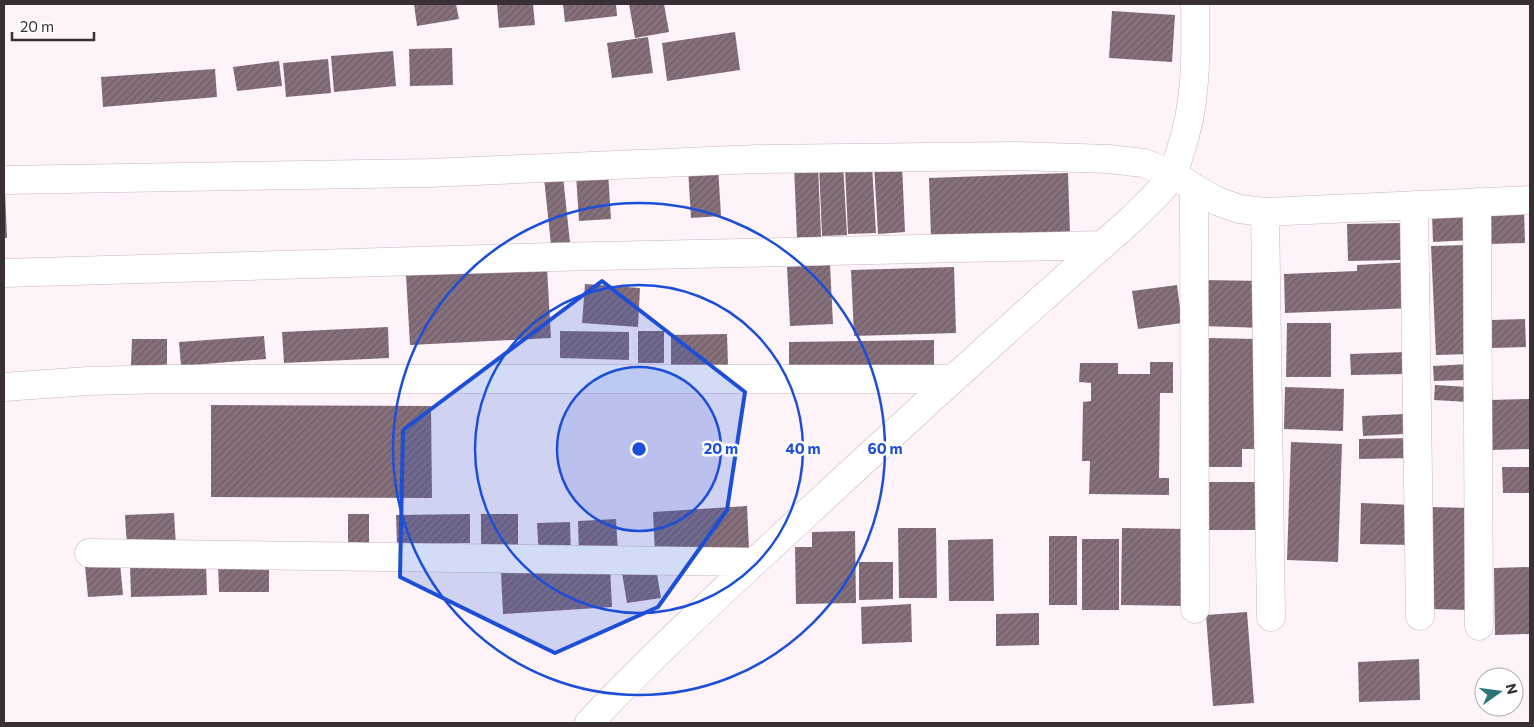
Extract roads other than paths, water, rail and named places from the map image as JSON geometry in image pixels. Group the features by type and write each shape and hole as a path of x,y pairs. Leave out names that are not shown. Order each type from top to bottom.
{"street":[{"path":"1195,4 1196,38 1193,102 1187,133 1183,181 1195,610"},
{"path":"4,180 418,173 758,159 923,156 1109,159 1143,163 1183,181 1217,201 1239,209 1265,212 1530,200"},
{"path":"589,723 626,683 754,562 953,380 1156,195 1183,181"},
{"path":"1477,202 1479,626"},
{"path":"1414,205 1420,616"},
{"path":"1265,212 1272,617"},
{"path":"4,273 543,257 1102,245"},
{"path":"4,387 88,381 168,379 953,380"},
{"path":"89,553 754,562"}]}
